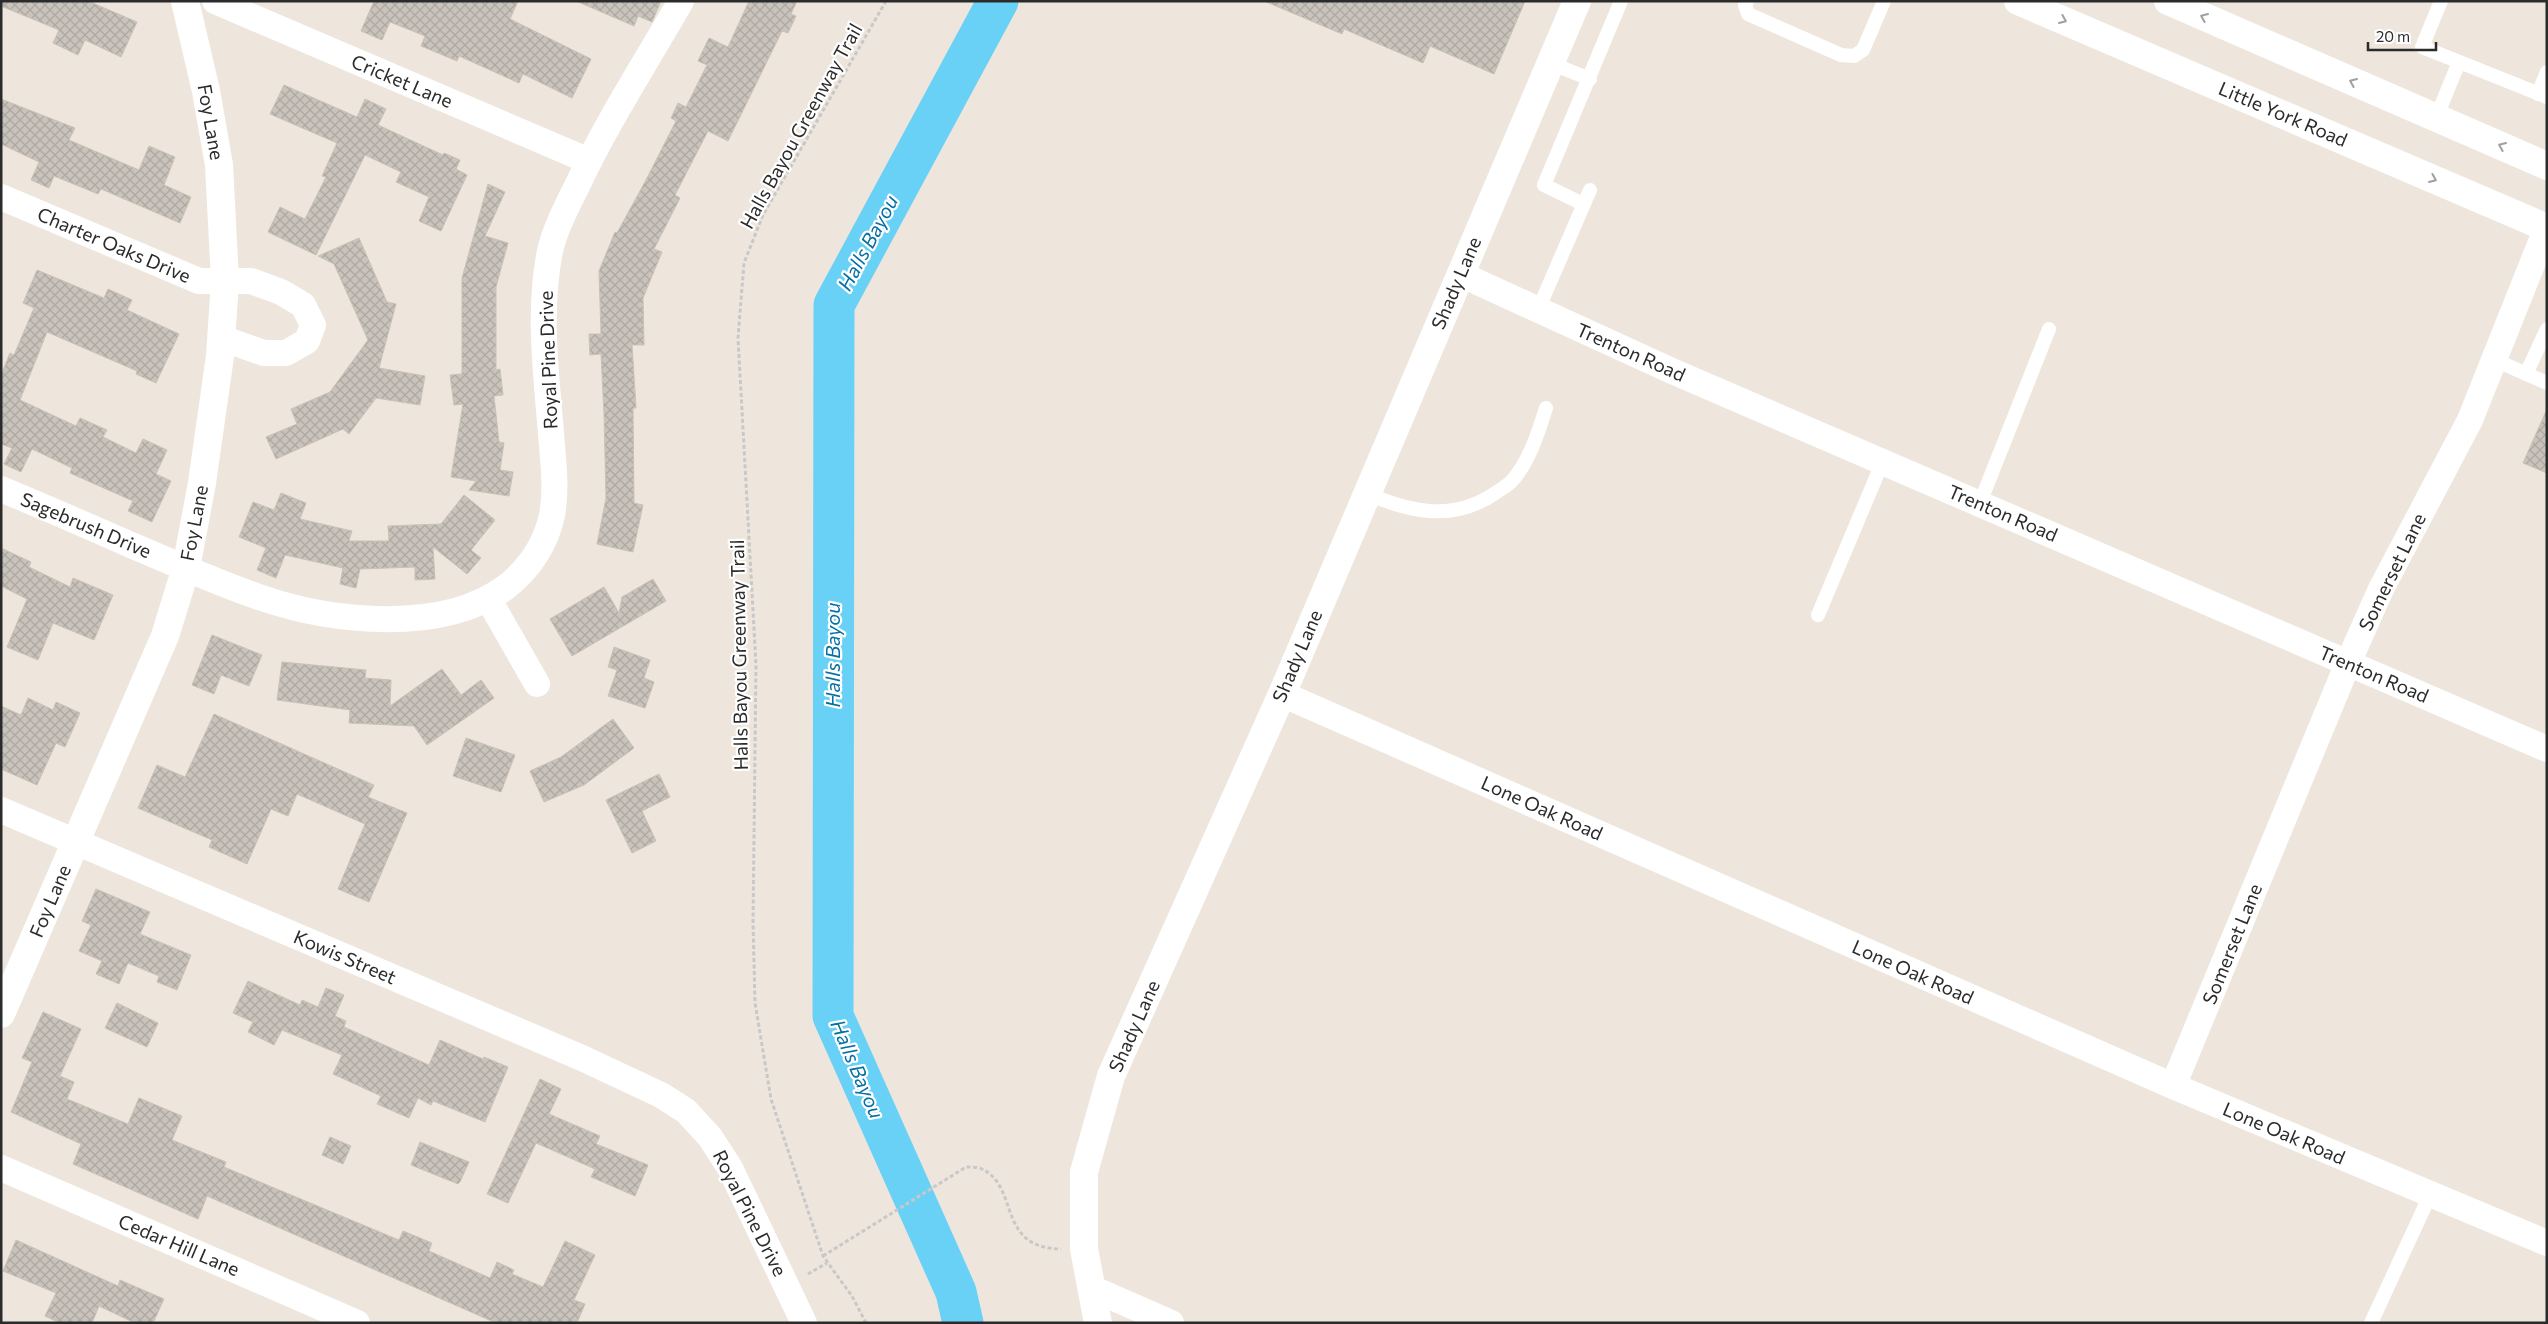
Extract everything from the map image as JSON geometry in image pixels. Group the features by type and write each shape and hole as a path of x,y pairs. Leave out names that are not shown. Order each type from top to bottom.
{"street":[{"name":"Foy Lane","path":"1,1014 165,636 186,568 211,431 225,281 219,165 206,91 185,1"},
{"name":"Cricket Lane","path":"215,1 589,161"},
{"name":"Royal Pine Drive","path":"489,600 519,577 534,558 545,538 552,515 554,473 543,296 551,247 589,161 681,1"},
{"name":"Shady Lane","path":"1098,1323 1084,1249 1084,1172 1111,1076 1282,694 1577,1"},
{"name":"Little York Road","path":"2018,1 2547,228"},
{"path":"2168,1 2547,166"},
{"name":"Charter Oaks Drive","path":"1,197 186,277 199,281 251,280 281,292 303,305 313,325 307,341 286,353 264,353 221,338"},
{"name":"Somerset Lane","path":"2173,1086 2348,663 2381,588 2470,420 2547,228"},
{"name":"Trenton Road","path":"1460,274 1672,371 2547,749"},
{"name":"Sagebrush Drive","path":"1,489 263,599 346,616 384,620 423,618 460,610 489,600"},
{"path":"489,600 537,684"},
{"name":"Lone Oak Road","path":"1282,694 2173,1086 2547,1243"},
{"name":"Kowis Street","path":"1,810 582,1058 661,1095 686,1111"},
{"name":"Royal Pine Drive","path":"686,1111 710,1137 730,1168 804,1323"},
{"name":"Cedar Hill Lane","path":"1,1168 357,1323"},
{"path":"1090,1288 1171,1323"}],"lane":[{"path":"1583,204 1544,185 1590,80 1621,1"},
{"path":"1746,1 1745,6 1748,14 1841,55 1854,56 1863,50 1880,3"},
{"path":"2441,1 2422,47 2542,95 2547,72"},
{"path":"2436,118 2459,62"},
{"path":"1550,63 1590,80"},
{"path":"1538,310 1590,190"},
{"path":"1980,503 2049,329"},
{"path":"2526,374 2547,329"},
{"path":"2495,360 2547,383"},
{"path":"1366,493 1392,505 1420,511 1451,511 1480,504 1512,481 1532,448 1546,408"},
{"path":"1818,615 1883,461"},
{"path":"2370,1323 2431,1194"}],"path":[{"name":"Halls Bayou Greenway Trail","path":"866,1323 862,1311 823,1256 771,1099 755,1003 752,922 756,665 738,338 744,263 763,215 886,1"},
{"path":"823,1256 966,1167 982,1169 999,1184 1015,1228 1030,1241 1048,1249 1084,1249"}],"building":[{"path":"1,1 88,1 137,22 121,57 85,40 78,55 53,43 59,30 1,6"},
{"path":"374,1 518,1 510,19 591,59 572,98 523,74 519,83 459,56 457,61 421,46 425,36 390,22 382,40 361,31"},
{"path":"576,1 661,1 652,22 638,16 634,26"},
{"path":"749,1 797,1 791,14 796,16 788,33 782,31 728,141 708,131 675,195 680,198 654,249 662,252 643,298 644,345 632,345 636,408 633,408 634,503 643,505 633,552 597,544 606,498 604,414 601,354 590,355 589,334 601,334 599,271 615,232 617,233 676,121 671,118 678,103 686,107 707,65 698,61 709,38 728,47"},
{"path":"1264,1 1525,1 1494,74 1430,46 1423,63 1344,29 1342,34"},
{"path":"284,85 357,117 365,99 386,109 378,125 443,155 444,153 460,160 456,169 467,175 441,231 419,221 429,197 396,182 401,172 365,155 316,255 268,232 280,207 305,219 326,177 322,176 337,143 270,114"},
{"path":"1,99 75,128 69,140 139,170 149,146 175,157 164,185 191,197 180,223 101,189 98,194 54,176 49,188 31,180 39,162 1,144"},
{"path":"488,184 505,192 485,236 508,243 496,287 496,370 500,369 503,395 494,396 499,442 504,443 500,470 513,472 509,496 469,490 476,481 451,477 463,404 454,405 450,375 462,374 462,278"},
{"path":"359,238 387,302 396,304 379,368 425,376 420,405 376,398 349,434 343,429 276,459 266,437 297,424 291,409 330,392 368,340 334,264 318,256"},
{"path":"37,270 104,298 108,289 132,300 127,310 179,334 156,383 136,374 137,371 47,332 20,400 76,426 80,418 107,430 103,437 136,453 143,439 167,450 156,474 171,481 152,522 128,511 133,501 70,473 72,468 32,449 21,472 4,464 12,448 1,444 1,375 10,353 14,355 34,308 23,303"},
{"path":"2547,409 2547,473 2523,463"},
{"path":"281,493 306,503 300,519 352,531 349,541 389,541 388,526 441,524 464,495 495,520 471,550 481,558 467,574 433,547 435,579 415,580 415,567 360,569 356,588 340,584 343,568 285,555 276,578 257,570 266,548 239,537 253,502 274,510"},
{"path":"1,548 31,562 29,567 70,587 73,578 113,595 94,640 53,623 38,660 7,647 27,599 1,586"},
{"path":"653,579 666,601 572,656 550,619 604,587 619,613 622,597"},
{"path":"212,635 262,655 249,686 221,675 214,694 192,685"},
{"path":"614,647 650,660 644,678 654,682 645,708 608,696 617,670 608,667"},
{"path":"282,662 366,670 365,678 391,680 390,706 442,669 461,695 481,680 494,698 427,745 414,726 349,723 350,710 277,700"},
{"path":"28,698 53,710 56,702 80,713 65,747 56,743 37,785 1,769 1,706 21,715"},
{"path":"214,714 374,785 368,797 407,813 369,902 338,889 365,824 297,794 288,816 271,809 247,864 209,847 212,840 138,808 157,765 185,777"},
{"path":"613,719 634,748 584,785 544,802 530,771 561,757"},
{"path":"466,738 515,755 501,792 453,776"},
{"path":"659,774 670,797 642,811 656,841 632,853 606,800"},
{"path":"96,889 150,912 140,934 191,955 177,990 157,982 159,976 128,963 119,984 96,974 102,961 79,951 91,925 82,921"},
{"path":"248,981 300,1005 302,1000 318,1007 326,988 344,995 335,1016 346,1021 344,1027 429,1065 440,1040 483,1059 484,1057 508,1067 485,1122 433,1101 431,1105 418,1098 409,1118 377,1104 381,1096 333,1074 342,1055 282,1030 274,1045 248,1032 253,1022 233,1013"},
{"path":"117,1003 158,1023 147,1047 105,1028"},
{"path":"43,1012 81,1029 60,1076 74,1082 67,1099 128,1124 139,1098 182,1116 172,1140 226,1162 224,1167 399,1240 403,1231 432,1243 429,1251 490,1278 497,1262 514,1270 512,1274 543,1287 565,1241 595,1255 574,1300 585,1304 577,1323 496,1323 207,1196 198,1219 73,1164 81,1144 11,1112 32,1062 22,1058"},
{"path":"540,1079 561,1089 549,1114 600,1136 596,1144 648,1165 635,1196 591,1177 595,1169 536,1143 508,1203 487,1194"},
{"path":"330,1137 351,1146 343,1164 322,1155"},
{"path":"420,1142 469,1162 458,1184 411,1165"},
{"path":"16,1240 118,1286 120,1280 164,1299 153,1323 135,1323 99,1306 92,1323 60,1323 45,1316 56,1293 3,1271"}],"waterway":[{"name":"Halls Bayou","path":"963,1323 956,1292 833,1016 834,305 998,1"}]}
